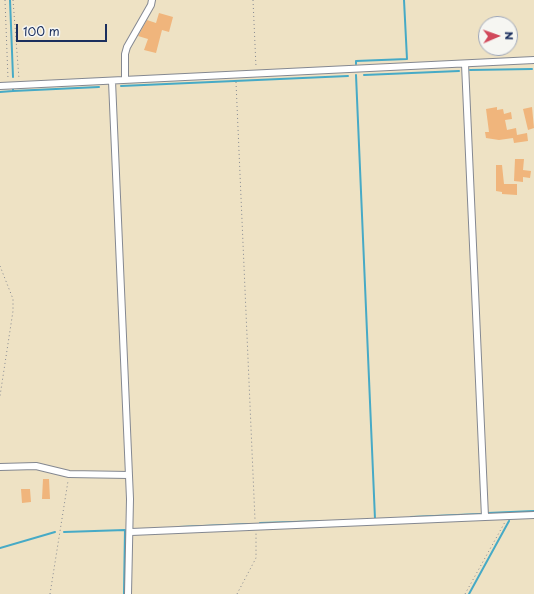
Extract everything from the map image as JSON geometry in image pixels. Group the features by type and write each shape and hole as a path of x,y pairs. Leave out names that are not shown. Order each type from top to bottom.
{"street":[{"path":"125,80 125,54 127,47 151,5 152,0"},
{"path":"0,86 534,60"},
{"path":"464,64 485,517"},
{"path":"112,81 131,532 128,594"},
{"path":"0,467 36,466 69,474 129,475"},
{"path":"131,532 534,515"}],"path":[{"path":"6,0 8,86"},
{"path":"13,0 20,85"},
{"path":"253,0 256,74"},
{"path":"236,82 256,526 256,558 237,594"},
{"path":"0,266 13,298 13,311 0,396"},
{"path":"50,594 69,474"},
{"path":"465,594 504,524 506,516"}],"building":[{"path":"159,13 173,17 169,32 162,30 156,53 144,50 148,39 138,36 147,20 156,23"},
{"path":"497,107 497,110 503,109 504,114 511,112 512,119 505,120 507,130 516,128 517,135 527,133 528,141 514,143 513,138 499,140 486,138 485,132 489,132 486,109"},
{"path":"532,107 534,128 528,130 523,109"},
{"path":"515,159 524,159 523,170 531,171 530,178 523,177 523,182 514,181"},
{"path":"496,165 502,165 504,184 517,184 517,195 502,194 502,192 496,191"},
{"path":"43,479 49,479 50,499 42,499"},
{"path":"21,489 30,489 31,502 22,503"}],"waterway":[{"path":"10,0 13,77"},
{"path":"356,64 356,61 407,59 404,0"},
{"path":"470,70 532,69"},
{"path":"364,75 459,71"},
{"path":"356,75 375,519"},
{"path":"121,86 348,76"},
{"path":"13,91 99,87"},
{"path":"0,92 13,91 13,89"},
{"path":"488,513 534,511"},
{"path":"411,517 480,514"},
{"path":"260,523 325,521"},
{"path":"469,594 509,521"},
{"path":"179,527 250,524"},
{"path":"64,532 125,530 124,594"},
{"path":"0,548 55,532"}]}
